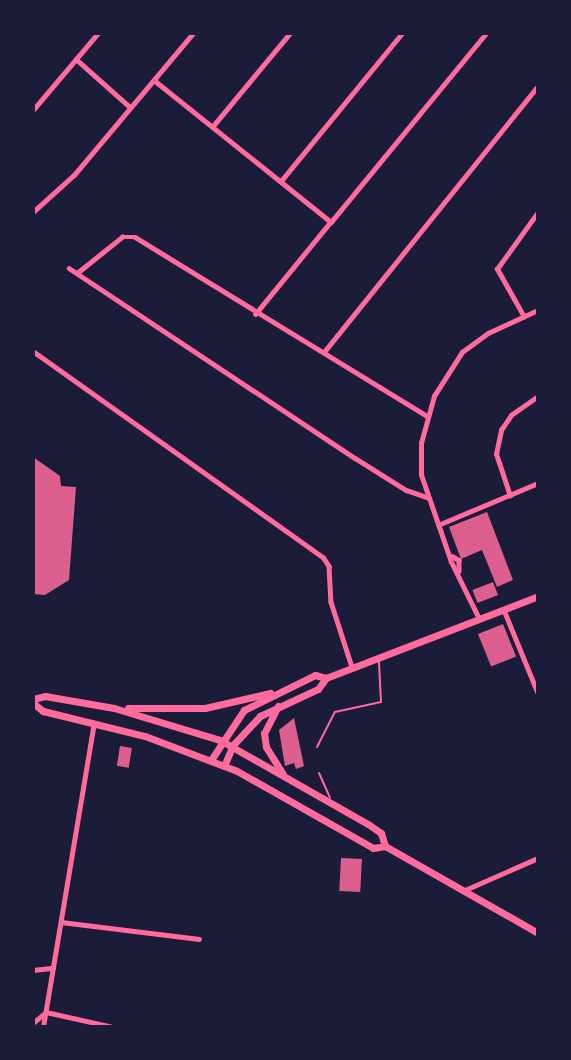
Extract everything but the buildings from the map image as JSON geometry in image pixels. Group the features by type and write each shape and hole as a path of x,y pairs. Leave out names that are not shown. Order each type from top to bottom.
{"highway":[{"path":"224,766 233,745 260,716 280,704 318,689 326,678 538,596"},
{"path":"114,708 205,708 270,693 315,675 326,678"},
{"path":"211,760 220,740 244,710 270,693"},
{"path":"385,846 381,833 233,745 114,708 45,696 33,701 43,711 94,722 211,760 373,848 385,846 538,933"},
{"path":"280,704 264,733 266,747 283,774"}],"street":[{"path":"33,110 98,33"},
{"path":"33,212 74,176 193,33"},
{"path":"213,126 289,33"},
{"path":"281,181 402,33"},
{"path":"256,314 486,33"},
{"path":"76,59 131,107"},
{"path":"154,80 331,222"},
{"path":"324,352 538,86"},
{"path":"524,317 497,269 538,212"},
{"path":"77,274 129,235 427,416"},
{"path":"69,268 355,458 406,490 429,498"},
{"path":"480,620 459,571 459,559 452,556 421,475 427,416 462,352 538,310"},
{"path":"33,351 323,557 328,566 331,602 352,667"},
{"path":"510,495 496,454 501,429 511,415 538,397"},
{"path":"438,525 538,483"},
{"path":"503,610 538,693"},
{"path":"43,1027 94,722"},
{"path":"463,891 538,858"},
{"path":"61,922 199,939"},
{"path":"33,970 53,968"},
{"path":"33,1023 46,1012"},
{"path":"46,1012 110,1026"}],"lane":[{"path":"317,747 335,712 381,702 378,658"},
{"path":"319,773 332,802"}]}
